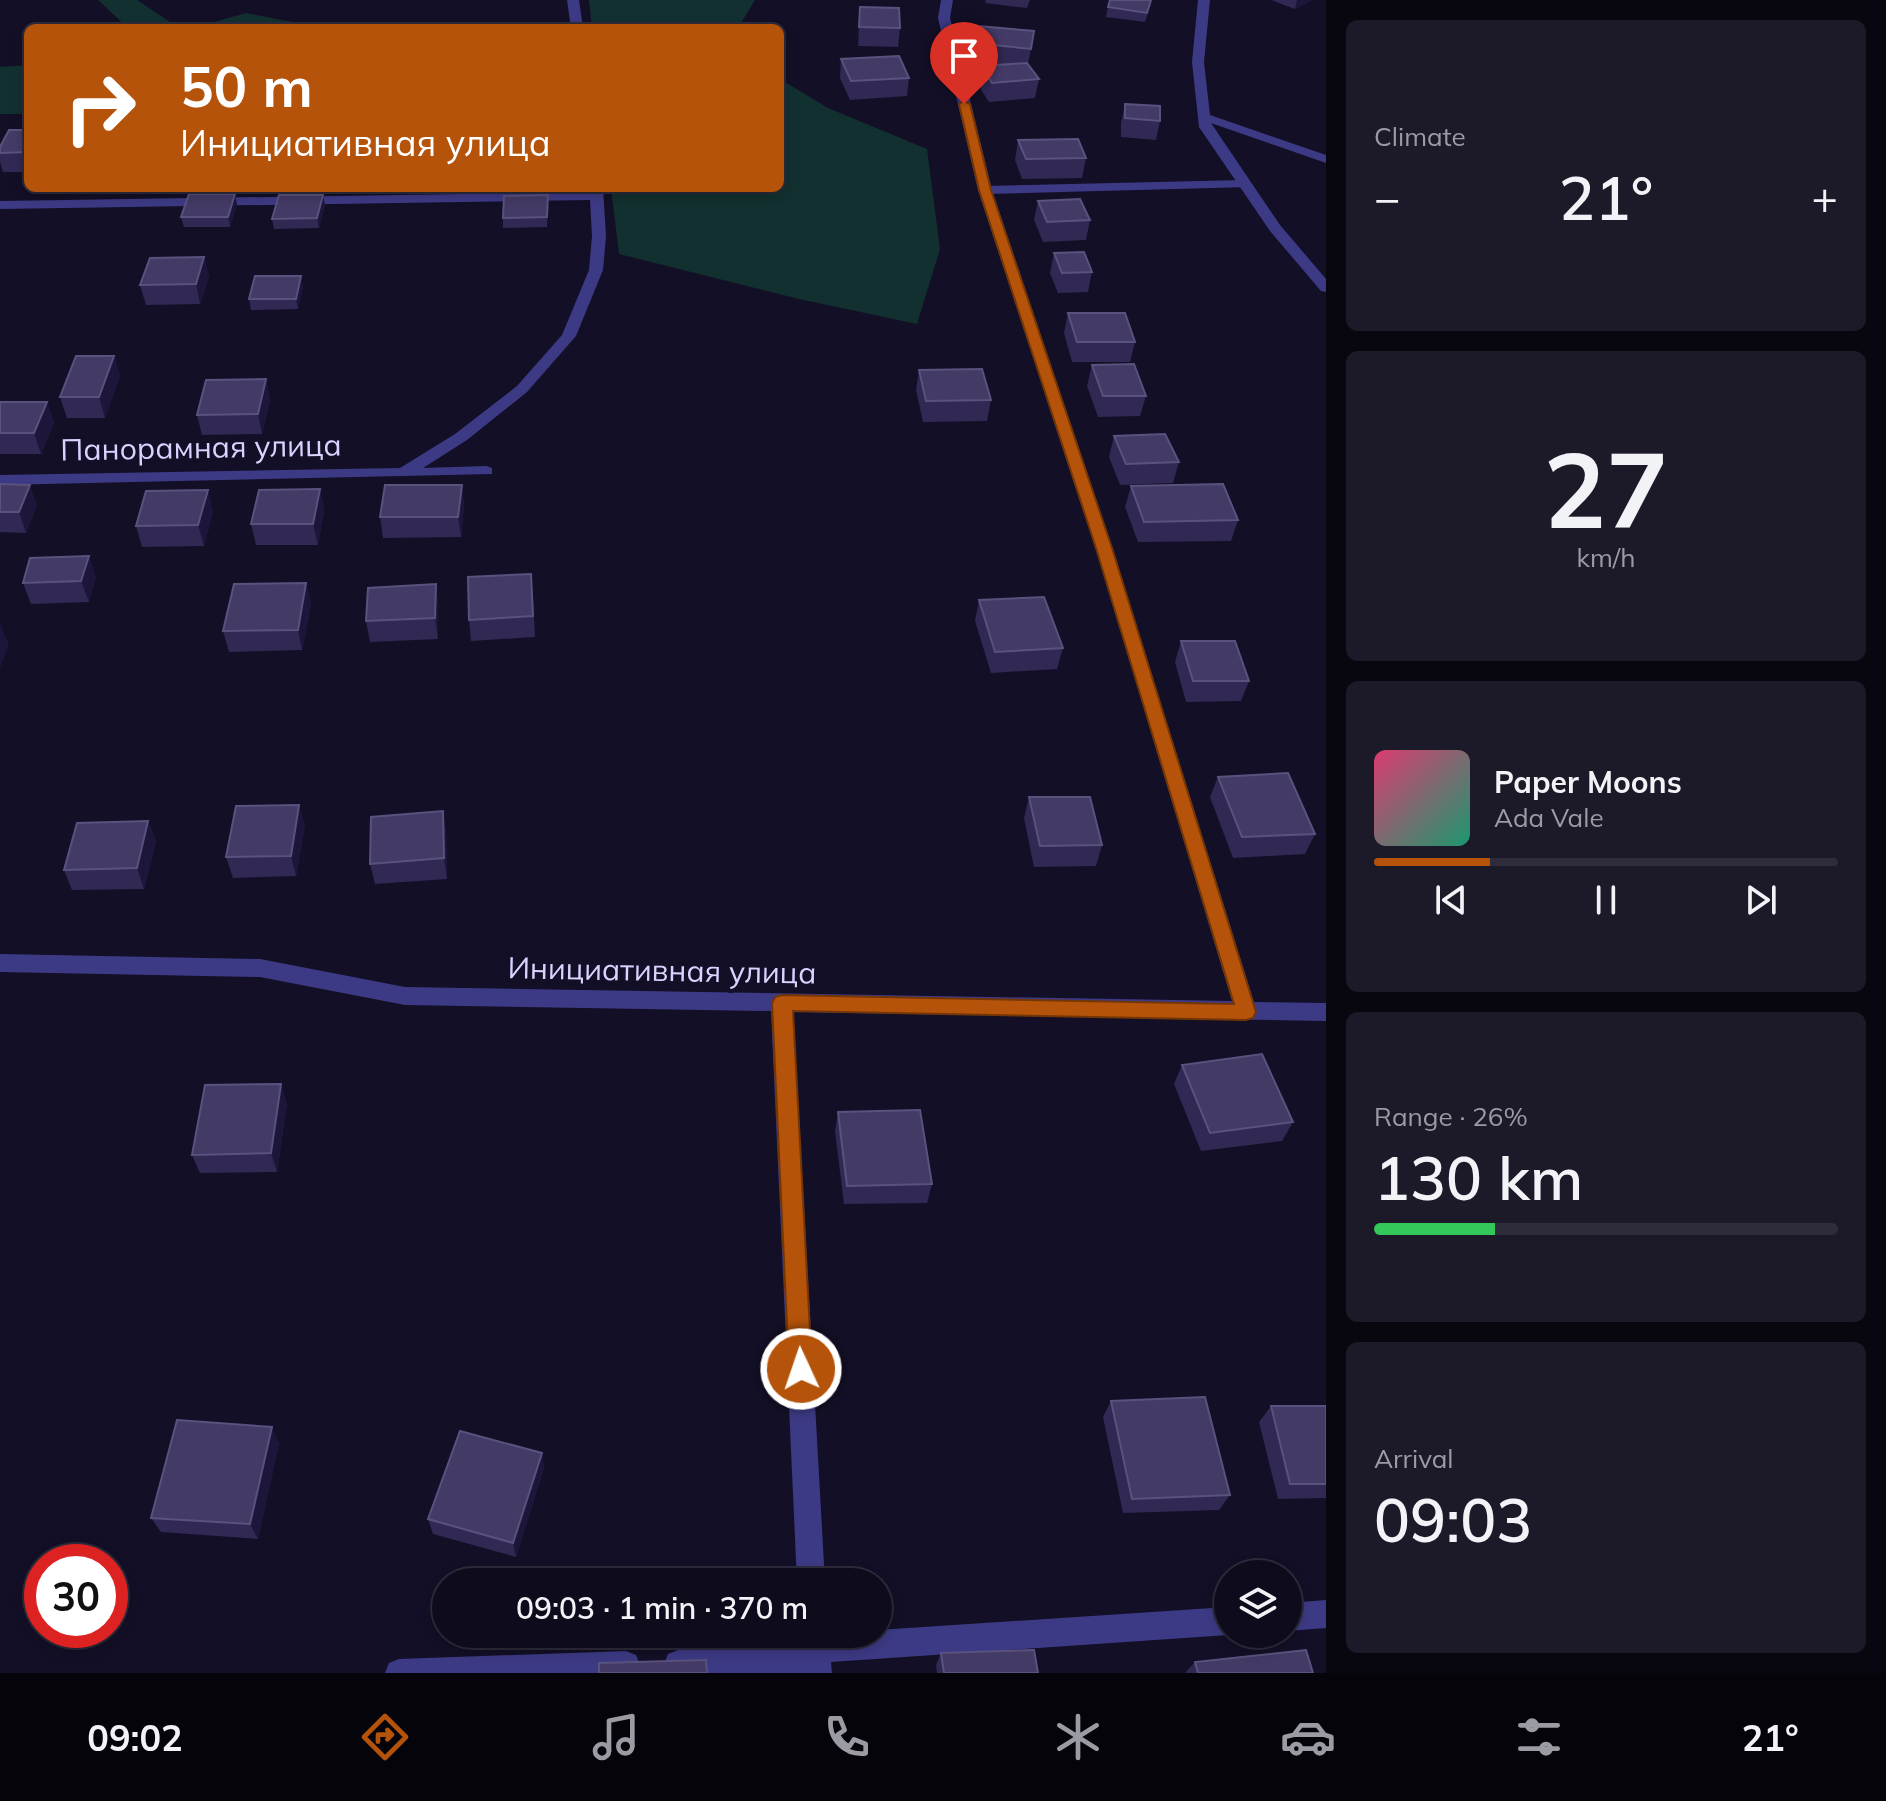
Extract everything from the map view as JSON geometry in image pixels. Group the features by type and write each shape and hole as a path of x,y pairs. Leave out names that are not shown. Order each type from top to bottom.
{"street":[{"path":"573,0 576,24"},
{"path":"947,0 944,18 985,190 1104,548 1246,1012"},
{"path":"1204,0 1198,62 1205,127 1275,228 1326,288"},
{"path":"1204,117 1326,159"},
{"path":"985,190 1244,184"},
{"path":"0,205 596,192 599,236 596,270 569,336 551,360 522,389 461,437 403,473"},
{"name":"Панорамная улица","path":"0,480 486,471"},
{"name":"Инициативная улица","path":"0,963 260,968 405,996 1326,1012"},
{"path":"782,1003 810,1568"},
{"path":"1302,1616 1326,1614"},
{"path":"399,1673 815,1659 815,1652 1214,1622"}],"green space":[{"path":"98,0 137,0 173,24 124,24"},
{"path":"589,0 755,0 740,24 592,24"},
{"path":"246,13 303,24 207,24"},
{"path":"24,65 24,114 0,114 0,67"},
{"path":"784,81 828,108 927,149 940,249 917,324 799,299 619,254 611,192 784,192"}],"building":[{"path":"1110,0 1151,0 1147,13 1108,7"},
{"path":"860,7 899,8 900,28 859,27"},
{"path":"978,26 1034,31 1031,49 975,43"},
{"path":"899,56 909,78 851,81 841,59"},
{"path":"1027,63 1039,79 992,83 981,66"},
{"path":"1125,104 1160,106 1160,121 1125,118"},
{"path":"9,130 24,130 24,152 0,153"},
{"path":"1078,139 1086,158 1026,159 1018,140"},
{"path":"189,194 235,194 228,217 181,217"},
{"path":"279,195 323,195 317,218 272,219"},
{"path":"548,195 547,217 503,218 504,196"},
{"path":"1080,199 1090,220 1047,222 1038,201"},
{"path":"1084,252 1092,272 1062,273 1054,253"},
{"path":"204,257 196,284 140,285 150,258"},
{"path":"255,276 301,276 296,299 249,299"},
{"path":"1068,313 1125,313 1135,342 1077,342"},
{"path":"76,356 114,356 99,397 60,397"},
{"path":"1134,364 1146,396 1103,396 1092,365"},
{"path":"982,369 991,400 926,401 919,370"},
{"path":"266,379 258,414 197,415 206,380"},
{"path":"0,402 47,402 34,433 0,433"},
{"path":"1165,434 1179,462 1126,464 1114,436"},
{"path":"0,484 30,485 19,512 0,512"},
{"path":"1223,484 1238,520 1144,522 1131,486"},
{"path":"385,485 462,485 458,517 380,517"},
{"path":"320,489 313,524 251,524 259,490"},
{"path":"208,490 198,525 136,526 146,491"},
{"path":"89,556 81,581 23,583 30,558"},
{"path":"531,574 533,616 469,620 468,577"},
{"path":"306,583 298,630 223,631 234,584"},
{"path":"436,584 435,618 366,621 368,588"},
{"path":"1044,597 1063,648 995,652 979,600"},
{"path":"1181,641 1235,641 1249,681 1193,681"},
{"path":"1288,773 1315,834 1242,837 1218,777"},
{"path":"1029,797 1090,797 1102,845 1040,846"},
{"path":"299,805 291,856 226,857 236,806"},
{"path":"443,811 444,858 370,864 371,817"},
{"path":"148,821 137,868 64,870 77,823"},
{"path":"1262,1054 1293,1122 1210,1133 1182,1065"},
{"path":"281,1084 271,1153 192,1155 205,1085"},
{"path":"920,1110 932,1184 847,1186 838,1112"},
{"path":"1205,1397 1230,1495 1132,1499 1111,1401"},
{"path":"1271,1406 1326,1406 1326,1484 1290,1484"},
{"path":"177,1420 272,1427 250,1524 151,1518"},
{"path":"460,1431 542,1453 513,1543 428,1519"},
{"path":"1034,1650 1038,1673 944,1673 941,1653"},
{"path":"1306,1650 1313,1673 1198,1673 1195,1662"},
{"path":"706,1660 707,1673 599,1673 599,1663"}],"route":[{"path":"801,1369 782,1003 1246,1012 1104,548 985,190 964,104"}]}
